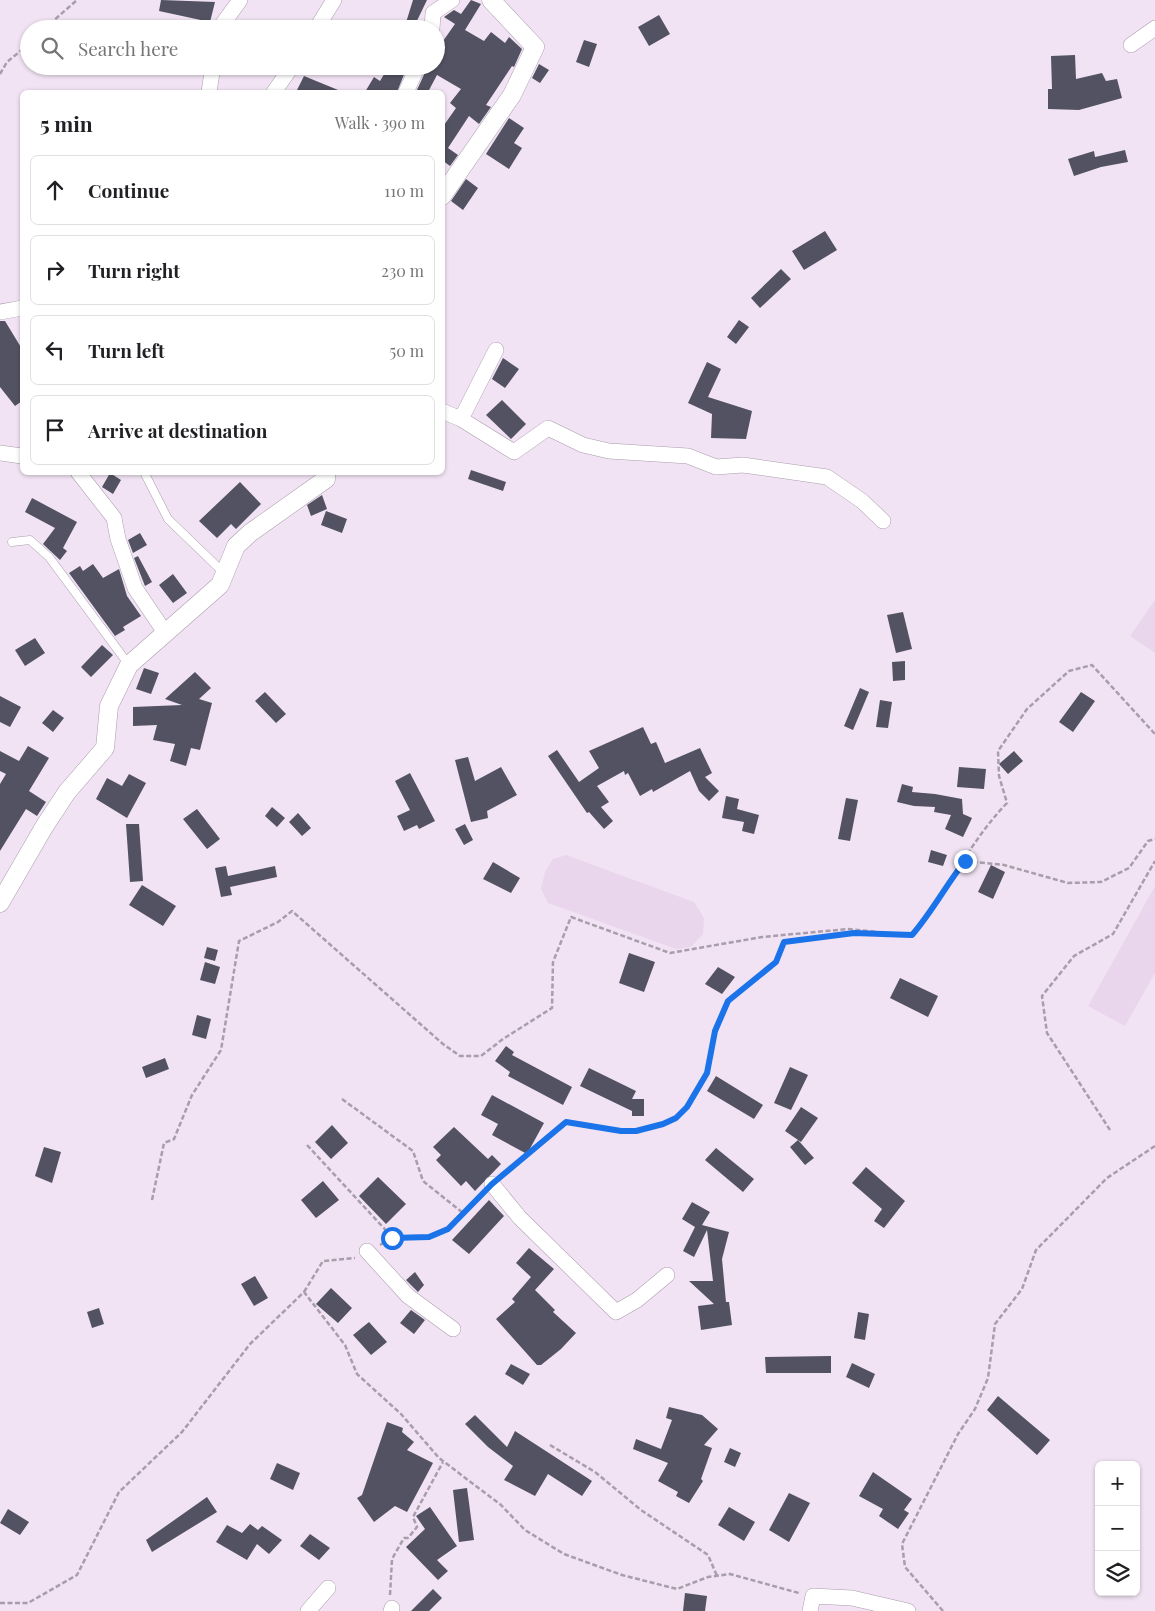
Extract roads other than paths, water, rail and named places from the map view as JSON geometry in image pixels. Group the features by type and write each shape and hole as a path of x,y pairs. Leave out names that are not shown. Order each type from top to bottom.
{"street":[{"path":"226,20 240,0"},
{"path":"322,20 334,0"},
{"path":"433,20 433,13 452,0"},
{"path":"445,192 512,95 535,47 491,0"},
{"path":"1131,45 1155,28"},
{"path":"210,90 213,75"},
{"path":"275,90 286,75"},
{"path":"407,90 414,75"},
{"path":"0,312 20,308"},
{"path":"461,419 496,350"},
{"path":"445,412 461,419 514,452 548,428 583,445 609,451 688,456 716,467 743,465 827,477 862,501 883,522"},
{"path":"0,453 20,456"},
{"path":"80,475 114,518 118,539 136,588 166,634"},
{"path":"0,903 44,826 67,792 105,748 109,706 129,665 220,585 236,546 269,518 326,479 326,475"},
{"path":"492,1184 520,1218 616,1312 637,1300 667,1275"},
{"path":"367,1252 408,1296 453,1329"},
{"path":"308,1611 328,1588"},
{"path":"811,1604 852,1598 908,1611"}],"lane":[{"path":"146,475 168,519 225,574"},
{"path":"12,542 30,540 49,557 129,665"}]}
